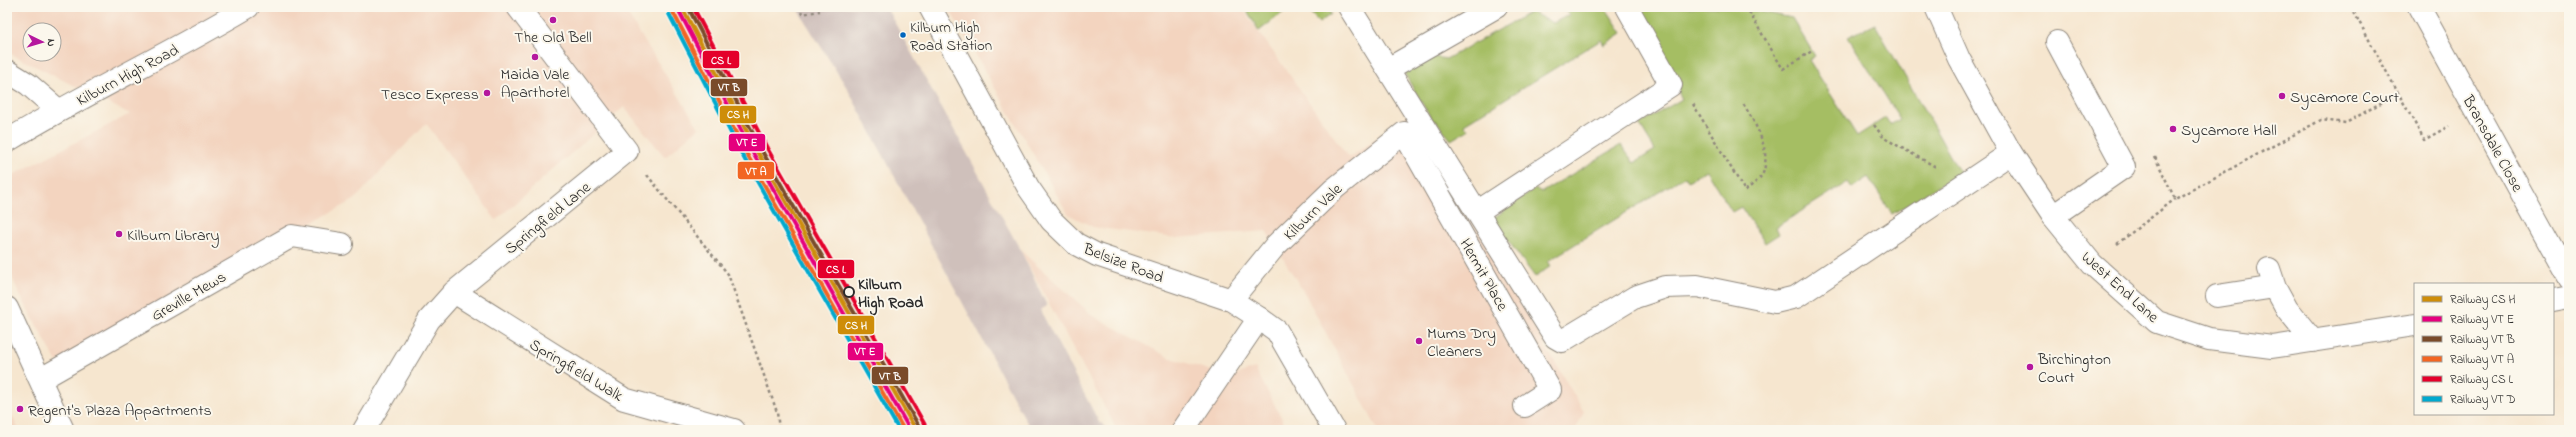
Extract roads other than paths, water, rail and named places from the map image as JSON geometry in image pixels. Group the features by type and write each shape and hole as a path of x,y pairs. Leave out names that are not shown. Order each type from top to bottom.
{"street":[{"name":"Kilburn High Road","path":"7,141 58,110 152,61 248,7"},
{"name":"Springfield Lane","path":"364,430 429,320 454,292 627,151 518,7"},
{"name":"Belsize Road","path":"930,7 1028,187 1052,220 1076,244 1097,255 1231,300 1277,331 1334,430"},
{"path":"1349,7 1555,337 1562,341 1635,296 1665,287 1697,286 1775,302 1796,297 2011,153"},
{"path":"1388,69 1496,7"},
{"path":"1477,212 1671,85 1627,7"},
{"name":"West End Lane","path":"1936,7 1959,58 2011,153 2053,216 2092,264 2157,322 2209,339 2272,347 2414,325"},
{"name":"Bransdale Close","path":"2418,7 2569,279"},
{"path":"2053,216 2124,167 2057,42"},
{"path":"7,71 28,84 58,110"},
{"name":"Kilburn Vale","path":"1231,300 1275,246 1334,189 1404,133"},
{"name":"Hermit Place","path":"1404,133 1550,390 1526,406"},
{"name":"Greville Mews","path":"41,378 292,236 342,244"},
{"path":"2217,296 2272,278 2287,309 2313,341"},
{"name":"Springfield Walk","path":"454,292 624,399 734,430"},
{"path":"2554,300 2569,297"},
{"path":"7,308 41,378 63,430"},
{"path":"1183,430 1259,318"}],"place":[{"name":"The Old Bell","path":"553,20"},
{"name":"Kilburn High Road Station","path":"903,35"},
{"name":"Maida Vale Aparthotel","path":"535,57"},
{"name":"Tesco Express","path":"487,93"},
{"name":"Sycamore Court","path":"2282,96"},
{"name":"Sycamore Hall","path":"2173,129"},
{"name":"Kilburn Library","path":"119,234"},
{"name":"Kilburn High Road","path":"849,292"},
{"name":"Mums Dry Cleaners","path":"1419,341"},
{"name":"Birchington Court","path":"2030,367"},
{"name":"Regent's Plaza Appartments","path":"20,409"}]}
